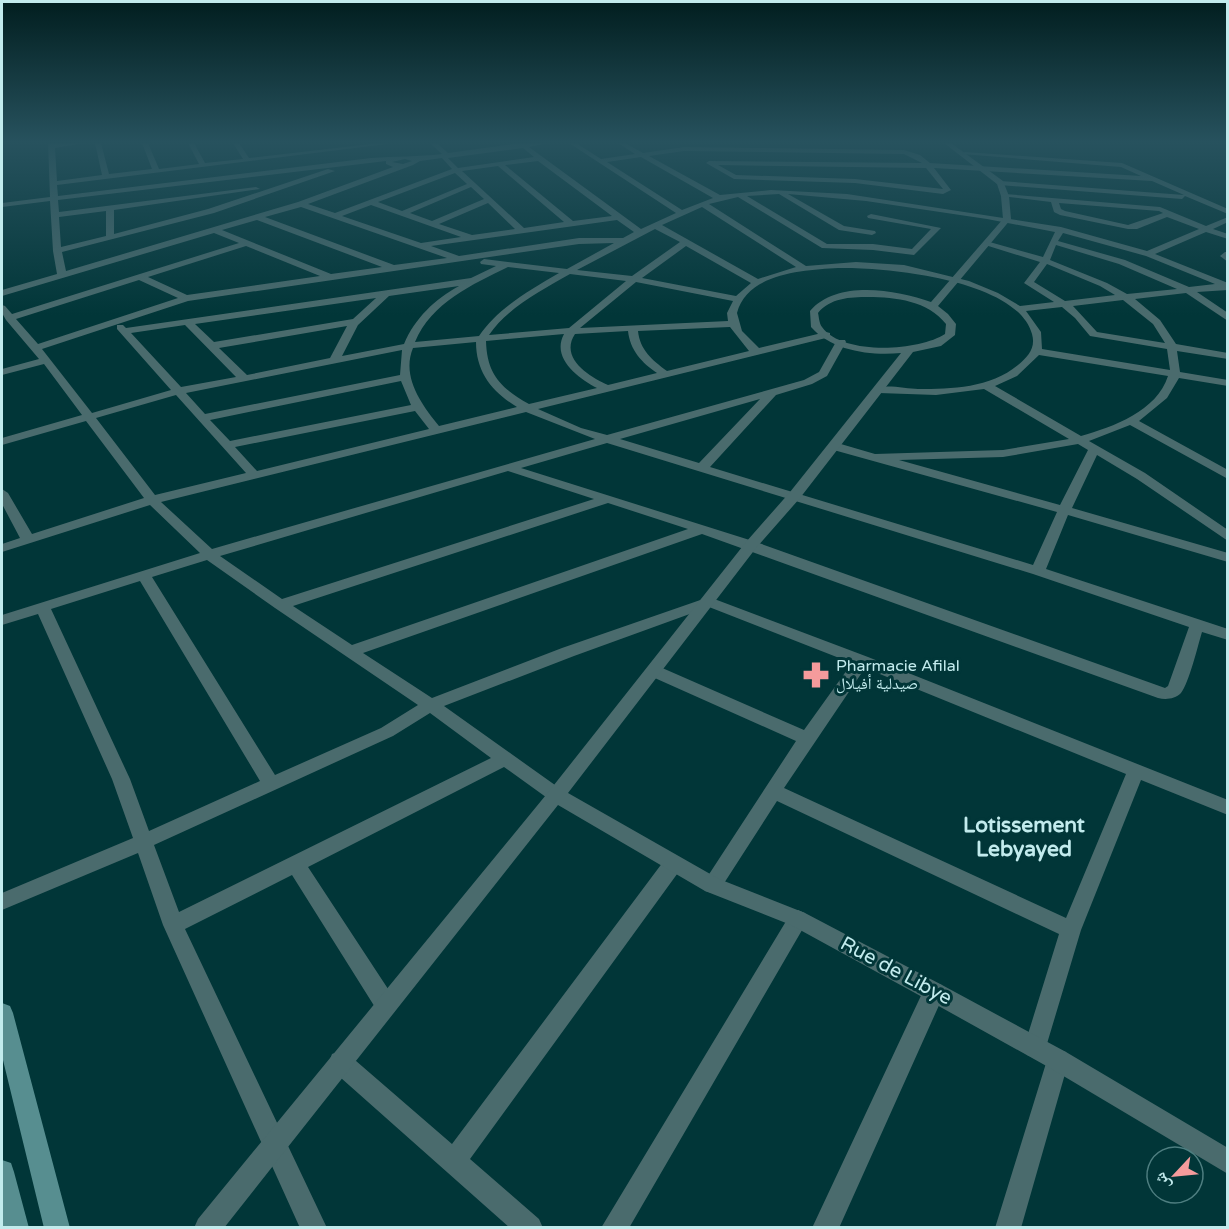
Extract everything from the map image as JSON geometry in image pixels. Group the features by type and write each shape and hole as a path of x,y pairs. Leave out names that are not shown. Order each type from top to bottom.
{"main road":[{"path":"2,1013 57,1227"},
{"path":"2,1172 16,1227"}],"street":[{"path":"2,205 43,200"},
{"path":"55,200 57,251 62,274"},
{"path":"56,215 169,200"},
{"path":"205,200 211,211"},
{"path":"57,251 244,200"},
{"path":"2,292 309,200"},
{"path":"334,216 374,200"},
{"path":"404,213 434,200"},
{"path":"434,224 488,200"},
{"path":"489,200 521,230"},
{"path":"543,200 570,223"},
{"path":"597,200 639,232"},
{"path":"662,200 681,213"},
{"path":"713,200 622,240 540,289 499,320 486,331 482,338 481,354 491,380 506,394 551,420 602,439 795,495 1038,571 1227,635"},
{"path":"750,200 825,246 873,247 914,252 937,228 871,216"},
{"path":"793,200 846,230 873,233"},
{"path":"871,200 874,265"},
{"path":"880,200 1061,229 1148,254 1227,287"},
{"path":"932,307 1007,219 1005,200"},
{"path":"1048,200 1160,209 1166,211 1167,214 1227,237"},
{"path":"1200,200 1227,212"},
{"path":"1054,201 1057,210 1063,213 1128,227 1138,226 1167,214"},
{"path":"156,202 163,223"},
{"path":"370,202 471,238"},
{"path":"301,204 459,259 634,279 738,299"},
{"path":"703,204 805,269"},
{"path":"110,208 110,238"},
{"path":"781,219 817,214"},
{"path":"258,217 394,268"},
{"path":"419,245 618,217"},
{"path":"1148,254 1227,219"},
{"path":"655,225 758,283"},
{"path":"1061,229 1046,260 1029,283 1066,304 1080,315 1096,335 1227,356"},
{"path":"215,230 330,277"},
{"path":"121,327 186,298 579,241 622,240"},
{"path":"606,388 585,376 569,360 566,348 570,331 634,279 686,242"},
{"path":"1053,242 1131,265 1189,291 1227,318"},
{"path":"9,318 246,243"},
{"path":"877,457 1015,452 1077,441 1131,421 1161,399 1171,384 1175,360 1171,346 1158,326 1126,297 1082,274 1046,260 986,244"},
{"path":"1227,254 1224,256 1227,260"},
{"path":"437,431 417,407 405,376 406,347 414,330 443,299 471,281 508,264"},
{"path":"757,352 742,338 734,324 732,311 738,299 758,283 805,269 833,265 874,265 920,271 954,279 993,294 1017,309 1029,320 1037,332 1037,351 1016,374 985,385 935,392 879,390"},
{"path":"140,277 186,298"},
{"path":"36,348 121,327 187,322 471,281"},
{"path":"1017,309 1227,287"},
{"path":"335,360 342,340 354,322 387,294"},
{"path":"854,295 906,298 932,307 950,321 952,327 950,335 938,345 908,352 869,350 841,342 826,336 815,326 812,319 813,313 820,304 835,298 854,295"},
{"name":"Rue de Libye","path":"2,308 46,360 152,500 209,554 280,605 430,705 556,795 712,885 798,919 1035,1047 1227,1162"},
{"path":"187,322 243,378"},
{"path":"210,346 354,322"},
{"path":"2,442 179,391 406,347 570,331 734,324"},
{"path":"121,327 254,475"},
{"path":"633,328 633,340 638,352 665,374"},
{"path":"2,548 152,500 826,336"},
{"path":"2,620 209,554 602,439 771,394 823,374 841,342"},
{"path":"1037,351 1227,383"},
{"path":"207,1227 556,795 751,546 795,495 908,352"},
{"path":"2,372 46,360"},
{"path":"203,418 405,376"},
{"path":"985,385 1159,488 1227,537"},
{"path":"702,468 771,394"},
{"path":"228,445 417,407"},
{"path":"1131,421 1227,475"},
{"path":"834,446 1227,558"},
{"path":"1038,571 1064,510 1094,449"},
{"path":"507,467 751,546 1164,694 1175,689 1197,625"},
{"path":"2,493 28,539"},
{"path":"280,605 604,500"},
{"path":"349,652 699,530"},
{"path":"144,576 271,784"},
{"path":"2,902 143,842 387,732 430,705 568,652 709,602 1227,808"},
{"path":"43,608 120,779 173,925 314,1227"},
{"path":"712,885 807,739 862,661"},
{"path":"654,671 807,739"},
{"path":"173,925 504,759"},
{"path":"1035,1047 1071,930 1136,771"},
{"path":"773,791 1071,930"},
{"path":"295,863 386,1005"},
{"path":"454,1161 674,864"},
{"path":"614,1227 798,919"},
{"path":"825,1227 934,992"},
{"path":"1008,1227 1058,1060"},
{"path":"340,1062 530,1227"}],"place":[{"name":"Pharmacie Afilal صيدلية أفيلال","path":"816,675"}],"district":[{"name":"Lotissement Lebyayed","path":"1024,837"}]}
